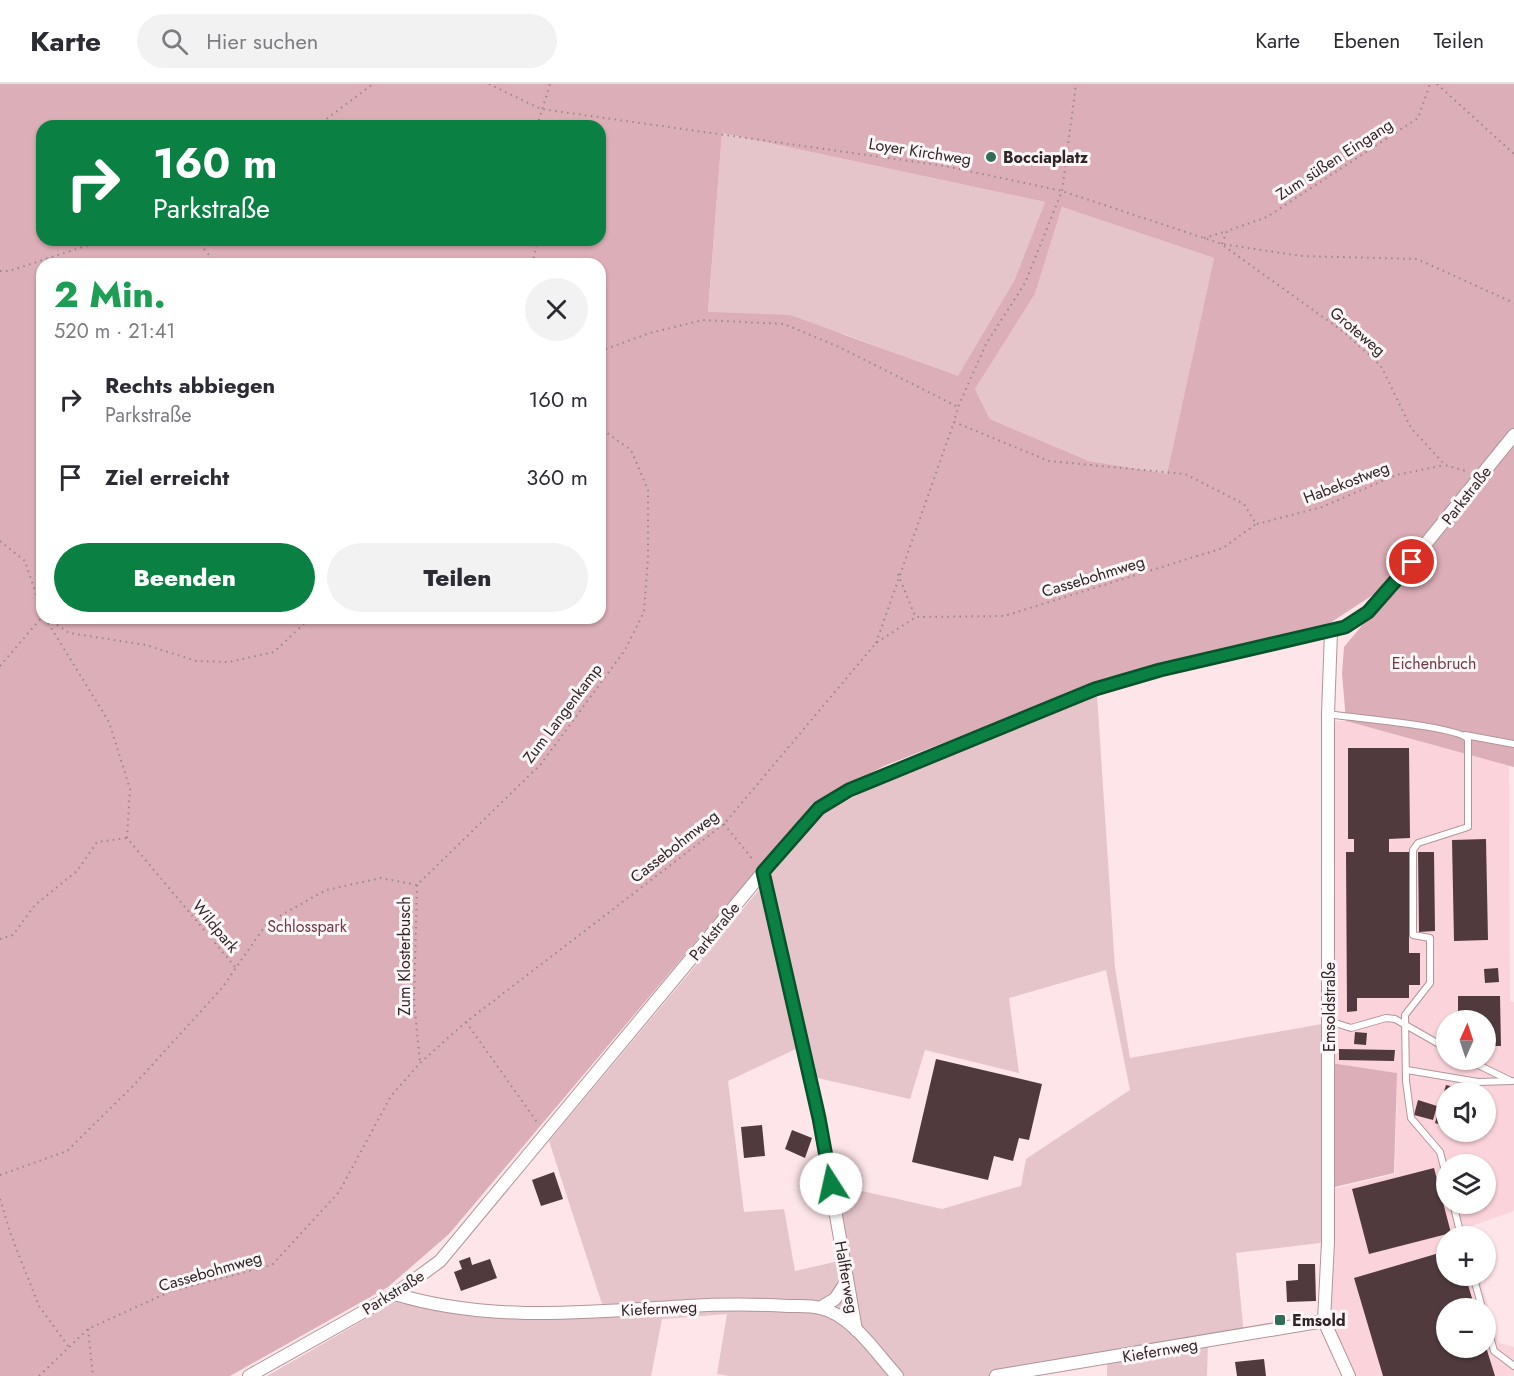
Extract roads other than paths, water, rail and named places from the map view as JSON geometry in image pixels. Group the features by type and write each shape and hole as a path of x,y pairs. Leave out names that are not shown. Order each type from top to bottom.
{"street":[{"name":"Parkstraße","path":"249,1376 395,1294 440,1261 547,1135 763,872 819,808 849,790 876,778 1095,689 1160,670 1331,632 1368,612 1412,562 1514,435"},
{"name":"Emsoldstraße","path":"1331,632 1328,714 1328,1242 1324,1321 1349,1376"},
{"name":"Halfterweg","path":"763,872 819,1118 856,1330"},
{"path":"820,1308 835,1299 847,1281"},
{"name":"Kiefernweg","path":"395,1294 433,1305 500,1313 602,1311 729,1304 820,1308 838,1316 856,1330 897,1376"},
{"name":"Kiefernweg","path":"996,1376 1324,1321"}],"lane":[{"path":"1328,714 1514,744"},
{"path":"1441,1154 1411,1118 1405,1015 1430,983 1430,938 1413,934 1413,850 1418,843 1468,827 1469,744 1464,735"},
{"path":"1329,1021 1351,1028 1386,1018 1395,1019 1436,1043"},
{"path":"1488,1070 1513,1082"},
{"path":"1407,1071 1478,1082 1513,1082"},
{"path":"1496,1352 1514,1366"}],"place":[{"name":"Bocciaplatz","path":"991,157"},
{"name":"Emsold","path":"1280,1320"}],"park label":[{"name":"Eichenbruch","path":"1434,663"},
{"name":"Schlosspark","path":"307,926"}]}
